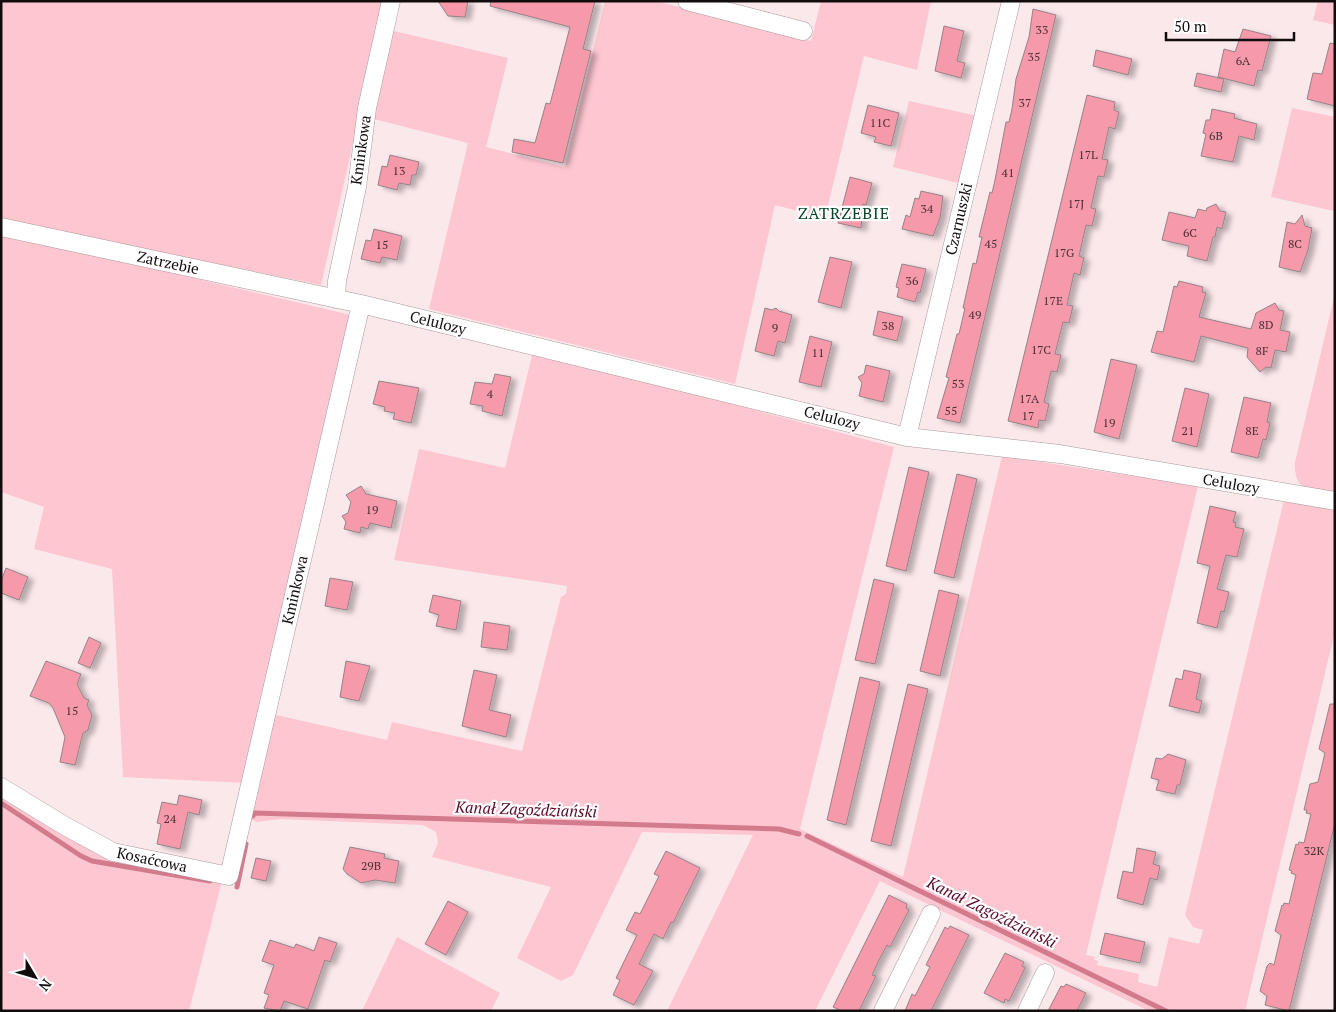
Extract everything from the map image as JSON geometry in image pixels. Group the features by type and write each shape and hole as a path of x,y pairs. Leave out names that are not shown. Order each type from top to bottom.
{"street":[{"name":"Kminkowa","path":"336,299 337,281 357,187 367,108 391,1"},
{"path":"688,1 803,31"},
{"name":"Czarnuszki","path":"908,436 1012,1"},
{"name":"Zatrzebie","path":"1,228 336,299"},
{"name":"Celulozy","path":"336,299 908,436 1060,454 1335,501"},
{"name":"Kminkowa","path":"229,876 361,304"},
{"name":"Kosaćcowa","path":"1,787 65,826 113,852 229,876"},
{"path":"883,1011 931,914"},
{"path":"1027,1011 1045,973"}],"shaded area":[{"path":"1,1 385,1 321,285 1,220"},
{"path":"605,1 656,1 811,41 821,1 931,1 917,70 864,56 825,218 775,205 735,384 429,309 468,143 370,118 390,30 508,58 486,147 565,167"},
{"path":"1318,1 1335,1 1335,25 1313,20"},
{"path":"909,101 978,116 962,184 893,167"},
{"path":"1292,108 1335,117 1334,211 1271,197"},
{"path":"1,233 351,315 245,783 123,777 112,569 34,549 44,507 1,492"},
{"path":"1335,293 1335,493 1305,488 1297,479 1295,462"},
{"path":"533,351 894,447 800,829 903,877 1002,456 1198,486 1086,955 1095,957 1094,960 1098,961 1097,965 1139,974 1138,982 1157,987 1169,937 1199,944 1203,930 1193,927 1185,915 1284,500 1335,508 1335,631 1245,1011 1149,1011 880,881 815,1011 667,1011 753,835 642,832 573,975 561,981 517,958 551,887 432,857 438,843 436,832 423,825 280,819 257,822 248,818 272,714 387,740 392,722 522,751 561,597 566,594 567,586 394,560 419,449 505,468"},
{"path":"1,797 103,853 223,877 189,1011 1,1011"},
{"path":"397,937 500,993 491,1011 362,1011"}],"building":[{"path":"438,1 468,1 465,17 448,16"},
{"path":"491,1 595,1 583,49 591,51 563,163 512,152 514,139 535,143 546,103 550,104 570,27 490,6"},
{"path":"1033,9 1056,15 960,423 937,418 949,378 946,377 957,334 959,334 973,263 976,264 982,237 979,237 990,192 992,193 1006,122 1009,122 1016,79 1029,37"},
{"path":"944,26 964,31 957,61 965,63 961,78 935,71"},
{"path":"1243,29 1271,36 1262,71 1258,70 1254,86 1218,77 1224,49 1235,52"},
{"path":"1330,43 1335,44 1335,106 1307,99 1313,73 1322,74"},
{"path":"1096,50 1132,59 1128,75 1093,66"},
{"path":"1197,73 1224,79 1221,92 1194,86"},
{"path":"1087,95 1115,102 1114,110 1119,112 1115,129 1109,127 1102,159 1108,160 1106,169 1104,177 1098,176 1091,208 1096,209 1092,226 1086,225 1079,256 1084,258 1080,275 1074,273 1067,305 1073,306 1069,323 1063,322 1055,354 1061,355 1057,372 1051,371 1044,402 1049,404 1045,421 1039,420 1038,428 1008,421"},
{"path":"868,105 899,113 891,146 874,142 876,137 861,133"},
{"path":"1212,109 1235,114 1234,118 1257,124 1254,140 1239,136 1233,162 1201,156 1206,134 1203,133 1206,120 1210,120"},
{"path":"390,155 419,162 416,175 412,175 410,185 399,183 397,190 378,185 382,166 387,167"},
{"path":"850,177 872,183 866,205 863,204 861,228 838,223"},
{"path":"921,191 943,196 940,218 933,236 902,229 906,215 910,217 915,198 919,199"},
{"path":"1216,204 1220,211 1226,212 1222,229 1217,227 1215,237 1213,237 1207,261 1187,256 1189,246 1162,240 1169,212 1195,218 1198,209 1206,211 1207,208"},
{"path":"1302,215 1305,226 1312,228 1308,250 1300,272 1279,267 1287,222 1295,224"},
{"path":"374,229 402,236 397,260 382,257 380,263 361,259 366,240 371,241"},
{"path":"830,257 852,262 841,308 818,302"},
{"path":"902,264 926,269 920,293 918,292 915,302 897,297 899,288 896,287"},
{"path":"1179,281 1203,287 1202,292 1206,293 1199,317 1251,329 1256,313 1275,303 1279,310 1284,311 1280,330 1290,332 1286,352 1275,350 1271,368 1266,367 1260,372 1247,357 1248,348 1201,336 1194,362 1151,352 1157,331 1163,332 1174,286 1177,287"},
{"path":"765,308 772,310 776,308 779,311 792,315 785,343 778,341 774,356 755,351"},
{"path":"878,311 903,317 897,341 873,335"},
{"path":"810,336 832,342 821,387 799,382"},
{"path":"1111,359 1137,365 1119,439 1094,432"},
{"path":"866,365 890,371 883,402 859,396 862,383 858,377 864,374"},
{"path":"495,374 511,377 502,416 482,411 483,406 470,404 475,382 492,384"},
{"path":"379,381 419,388 411,423 393,419 395,413 384,411 385,407 373,404"},
{"path":"1185,388 1209,394 1197,447 1172,441"},
{"path":"1244,397 1271,403 1267,422 1270,423 1266,440 1263,439 1258,458 1231,452"},
{"path":"909,467 929,472 906,571 886,566"},
{"path":"957,474 977,479 954,578 934,573"},
{"path":"361,486 366,494 397,501 391,528 370,523 368,529 361,527 360,533 344,529 346,522 342,516 348,513 351,502 346,495"},
{"path":"1210,506 1236,512 1233,522 1236,523 1235,527 1244,529 1237,557 1226,555 1217,589 1229,592 1224,612 1221,611 1217,628 1197,623 1210,566 1197,563"},
{"path":"6,568 28,577 19,600 1,593 1,581"},
{"path":"330,578 353,582 347,610 325,606"},
{"path":"874,579 894,584 875,664 855,660"},
{"path":"939,590 959,595 940,676 920,671"},
{"path":"433,595 461,601 456,630 436,626 439,615 429,612"},
{"path":"484,622 510,626 507,650 481,647"},
{"path":"89,637 101,643 90,668 78,663"},
{"path":"46,661 81,674 77,684 84,698 89,700 87,705 92,715 88,730 83,733 75,765 60,762 65,737 53,708 49,703 30,696"},
{"path":"346,661 370,666 359,701 340,697"},
{"path":"474,670 497,675 489,710 511,715 506,737 462,726"},
{"path":"1184,670 1201,674 1196,699 1202,701 1199,713 1169,706 1176,678 1182,680"},
{"path":"860,677 880,682 846,825 827,820"},
{"path":"908,684 928,689 891,846 871,841"},
{"path":"1330,704 1335,704 1335,823 1289,1011 1265,1005 1267,996 1260,991 1267,966 1270,963 1274,965 1281,935 1275,931 1282,905 1284,903 1289,904 1296,875 1289,870 1296,844 1298,845 1299,842 1304,843 1311,814 1306,813 1307,810 1304,810 1310,784 1318,782 1325,753 1319,749"},
{"path":"1168,754 1186,760 1180,785 1177,785 1175,794 1156,790 1159,780 1151,778 1156,758 1162,759"},
{"path":"179,795 202,800 199,815 188,812 180,849 157,844 161,824 157,823 162,802 177,805"},
{"path":"350,847 385,854 384,858 399,861 395,883 375,880 361,883 347,874 343,869"},
{"path":"1137,848 1156,852 1153,864 1160,866 1157,880 1150,878 1143,905 1117,898 1123,871 1133,873"},
{"path":"666,851 700,868 663,939 654,934 639,964 653,971 634,1005 613,995 620,980 616,978 637,935 626,930 635,912 640,914 659,876 654,874"},
{"path":"256,858 271,861 266,881 251,878"},
{"path":"889,895 907,904 906,908 909,910 890,947 887,945 879,960 872,975 876,976 859,1011 842,1011 833,1007"},
{"path":"448,901 468,912 446,955 425,944"},
{"path":"950,926 969,935 931,1011 905,1011 912,994 915,996 930,967 926,965 945,927 948,929"},
{"path":"1105,933 1145,942 1140,963 1100,954"},
{"path":"319,937 337,943 330,962 325,960 308,1009 284,1001 280,1011 264,1008 269,995 264,993 274,965 262,961 270,940 294,948 296,944 314,951"},
{"path":"1005,953 1024,962 1022,966 1025,968 1009,1001 1005,999 1004,1003 984,993"},
{"path":"1066,984 1086,993 1077,1011 1048,1011 1061,986 1064,987"}],"waterway":[{"name":"Kanał Zagoździański","path":"1,803 81,856 92,861 210,881"},
{"name":"Kanał Zagoździański","path":"253,816 254,813 779,829 799,834"},
{"name":"Kanał Zagoździański","path":"807,836 1166,1011"},
{"name":"Kanał Zagoździański","path":"237,887 246,844"}],"district":[{"name":"ZATRZEBIE","path":"844,213"}]}
